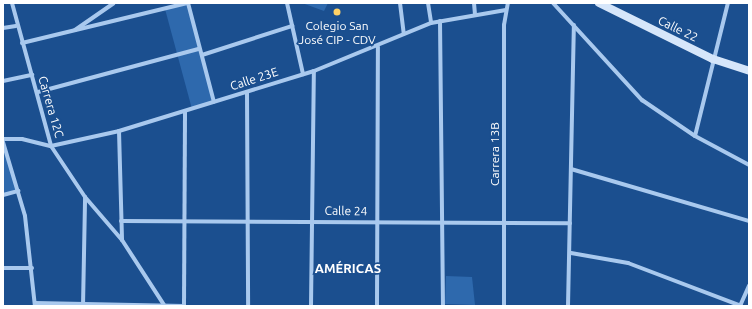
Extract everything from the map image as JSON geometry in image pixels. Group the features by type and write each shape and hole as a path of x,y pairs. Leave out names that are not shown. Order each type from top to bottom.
{"street":[{"name":"Carrera 12C","path":"12,3 16,26 38,92 51,146 85,197 122,240 164,305"},
{"path":"73,31 114,3"},
{"path":"22,43 188,3 214,102"},
{"path":"287,3 303,74"},
{"path":"400,3 404,34"},
{"path":"428,3 431,23"},
{"path":"474,3 475,14"},
{"name":"Carrera 13B","path":"504,306 506,10 508,3"},
{"path":"553,3 642,100 695,136 749,165"},
{"name":"Calle 22","path":"599,3 713,59 749,71"},
{"path":"695,136 728,3"},
{"name":"Calle 23E","path":"3,139 22,139 51,146 119,131 185,112 314,71 431,23 475,14 506,10"},
{"path":"440,21 443,306"},
{"path":"568,306 571,252 570,223 574,25"},
{"path":"3,28 16,26"},
{"path":"202,55 292,26"},
{"path":"377,306 378,46"},
{"path":"38,92 199,49"},
{"path":"310,306 314,71"},
{"path":"3,81 32,75"},
{"path":"247,92 248,306"},
{"path":"3,142 18,191 32,268 35,304 184,306 185,112"},
{"path":"119,131 122,240"},
{"path":"571,168 749,221"},
{"path":"3,195 18,191"},
{"path":"83,305 85,197"},
{"name":"Calle 24","path":"121,221 184,223 248,220 311,220 570,223"},
{"path":"571,252 628,262 740,306 749,286"},
{"path":"3,268 32,268"}],"shaded area":[{"path":"187,3 214,102 192,109 165,9"},
{"path":"302,3 328,3 324,11"},
{"path":"3,142 18,191 3,194"},
{"path":"446,276 472,277 475,305 445,304"}],"place":[{"name":"Colegio San José CIP - CDV","path":"337,12"}],"district":[{"name":"AMÉRICAS","path":"348,268"}]}
